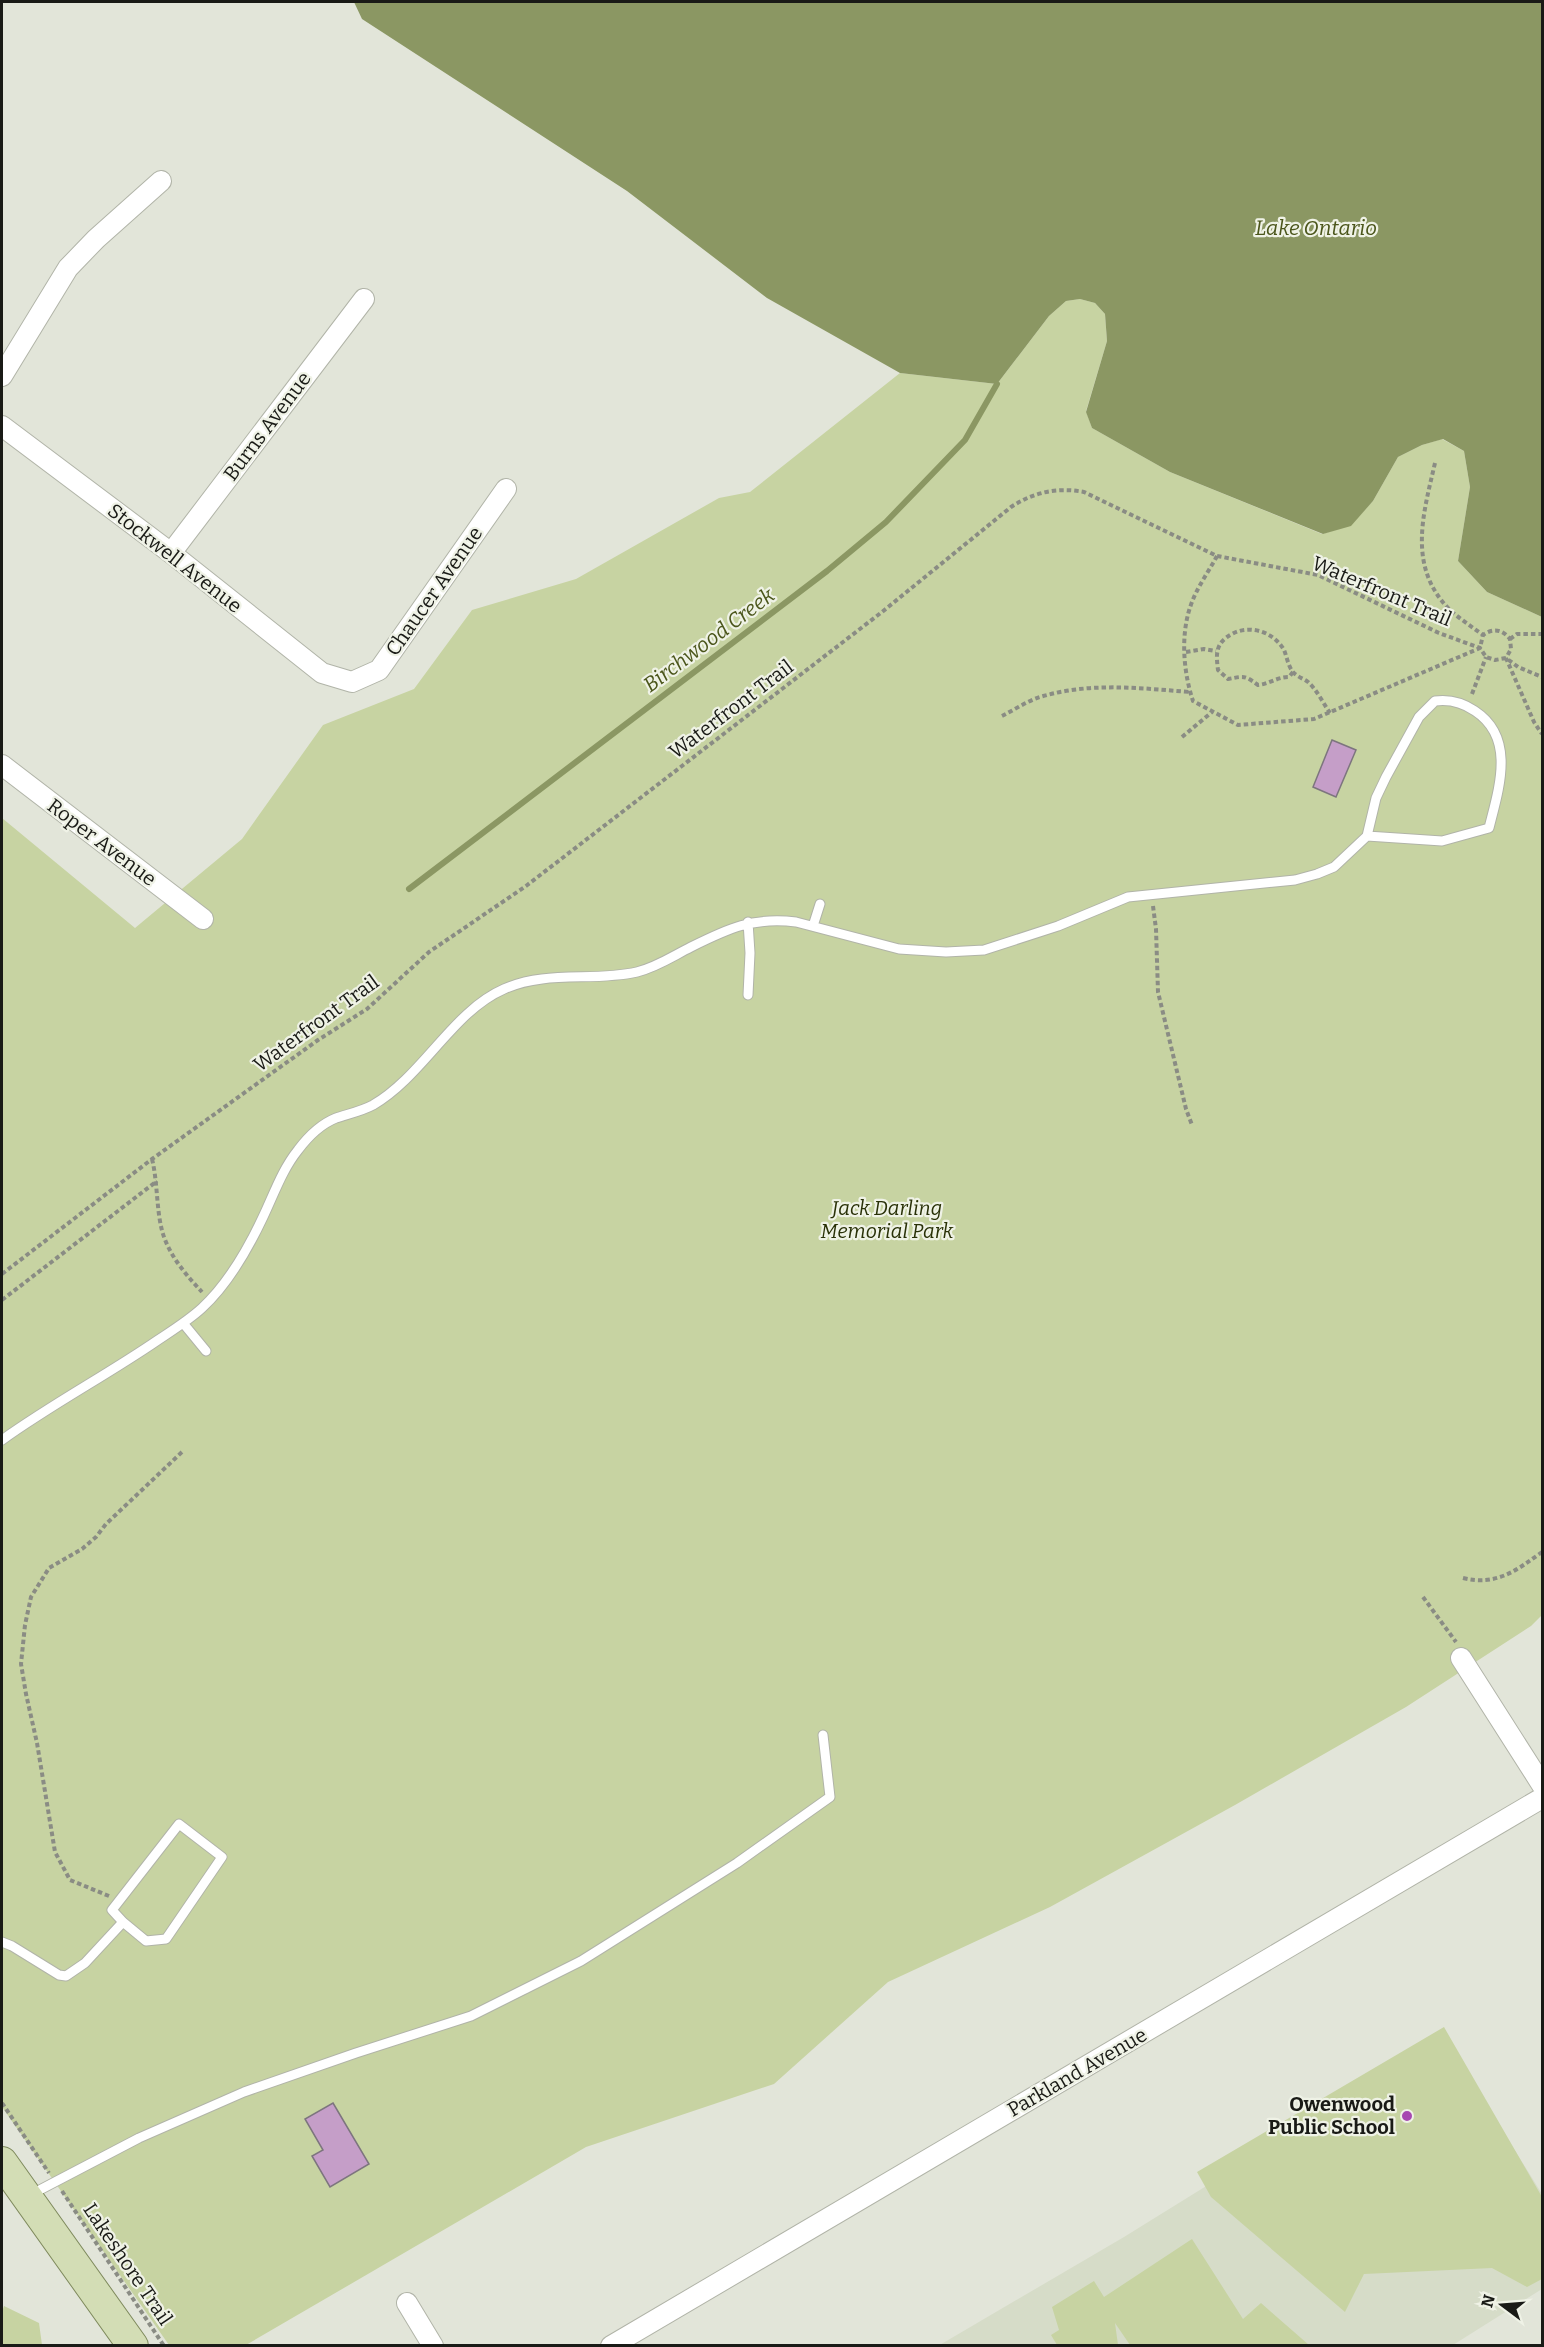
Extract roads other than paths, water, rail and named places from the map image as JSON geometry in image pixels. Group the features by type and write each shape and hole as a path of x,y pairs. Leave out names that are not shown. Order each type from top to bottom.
{"main road":[{"path":"2,2162 133,2346"}],"street":[{"path":"2,376 68,268 161,181"},
{"name":"Burns Avenue","path":"171,553 364,299"},
{"name":"Stockwell Avenue","path":"2,426 171,553 322,673 352,682"},
{"name":"Chaucer Avenue","path":"352,682 379,670 506,489"},
{"name":"Roper Avenue","path":"2,765 203,919"},
{"path":"1461,1658 1542,1785"},
{"name":"Parkland Avenue","path":"611,2346 1542,1798"},
{"path":"407,2303 434,2346"}],"lane":[{"path":"2,1440 28,1421 124,1364 183,1323 209,1300 243,1255 281,1177 297,1150 324,1124 373,1105 409,1078 480,1003 503,989 534,979 614,977 640,972 748,922 779,920 813,926 899,949 946,952 984,950 1058,926 1128,897 1296,880 1334,867 1367,836 1376,798 1419,717 1435,701 1454,701 1468,706 1492,725 1499,738 1501,769 1489,828 1442,841 1367,836"},
{"path":"813,926 820,904"},
{"path":"748,922 750,953 748,995"},
{"path":"183,1323 206,1351"},
{"path":"27,2197 139,2138 244,2092 471,2016 581,1961 736,1863 830,1797 823,1735"},
{"path":"179,1824 222,1857 166,1939 146,1941 123,1922 112,1910 179,1824"},
{"path":"2,1942 58,1975 66,1976 85,1964 123,1922"}],"water":[{"name":"Lake Ontario","path":"354,2 1542,2 1542,617 1487,592 1458,561 1470,487 1464,451 1443,439 1422,445 1398,457 1373,501 1351,526 1323,534 1170,472 1092,428 1086,412 1107,341 1105,314 1095,303 1080,299 1066,301 1049,316 997,384 900,373 767,298 627,191 362,19"}],"waterway":[{"name":"Birchwood Creek","path":"409,889 827,571 886,522 965,440 997,384"}],"place":[{"name":"Owenwood Public School","path":"1407,2116"}],"park label":[{"name":"Jack Darling Memorial Park","path":"887,1220"}]}
